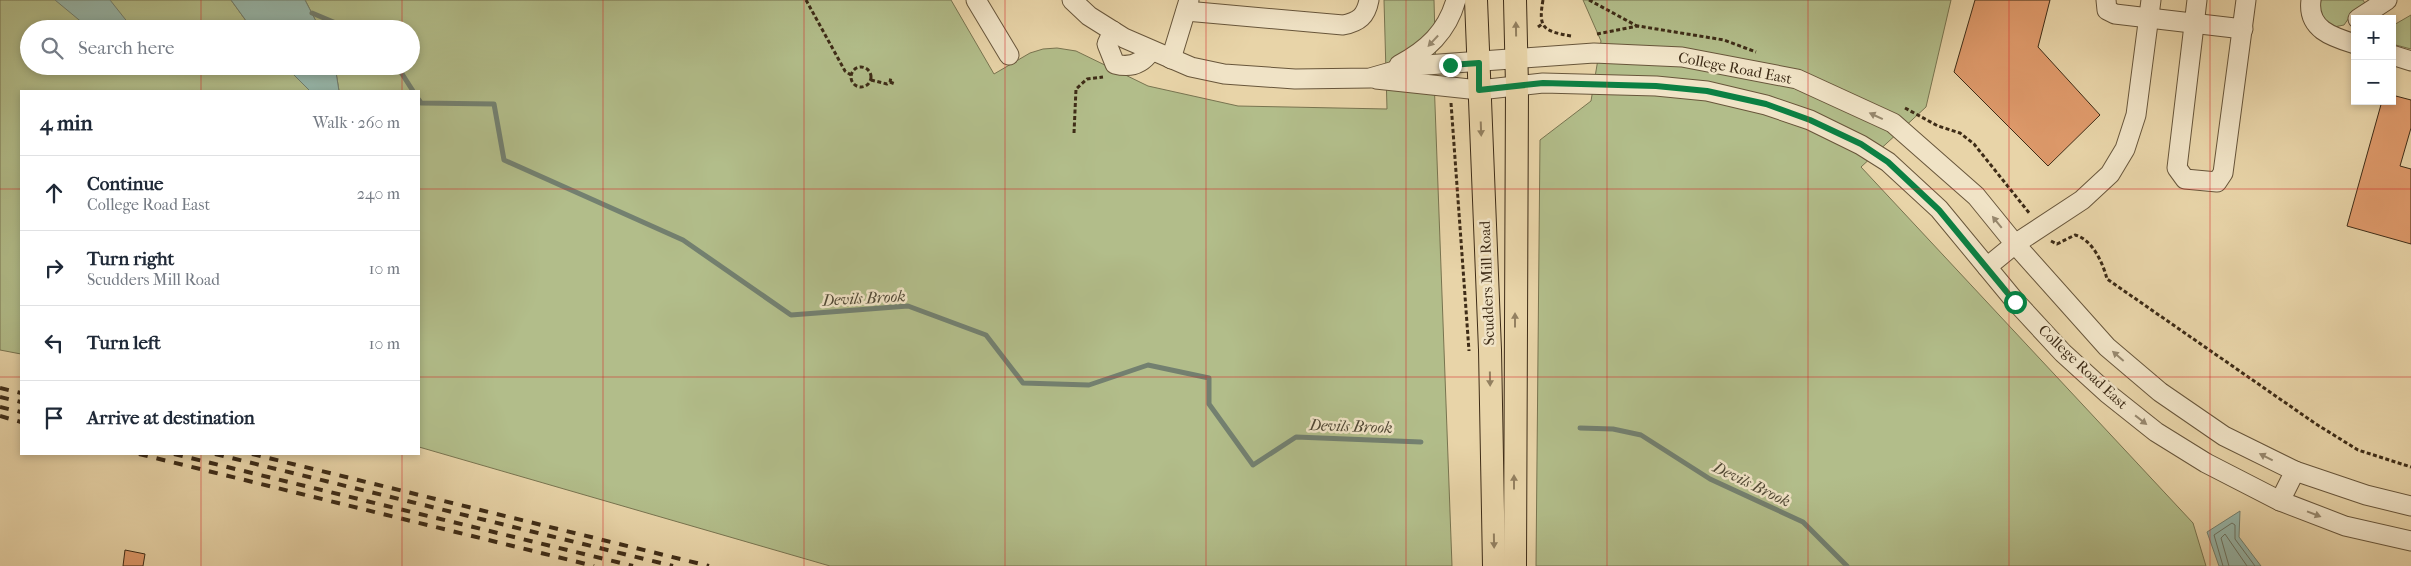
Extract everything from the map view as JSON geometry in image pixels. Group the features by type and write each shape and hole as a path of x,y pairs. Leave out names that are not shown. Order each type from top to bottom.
{"main road":[{"name":"Scudders Mill Road","path":"1476,0 1490,350 1494,566"},
{"name":"Scudders Mill Road","path":"1515,0 1517,58 1515,566"}],"street":[{"path":"976,0 1009,55"},
{"path":"1072,0 1089,16 1113,31 1151,51 1191,67 1224,74 1295,79 1370,78 1393,69 1428,47 1445,28 1456,0"},
{"path":"1170,59 1188,6 1343,25 1354,23 1364,16 1369,0"},
{"path":"2106,0 2106,10 2115,14 2150,9 2194,23 2242,29"},
{"path":"2197,0 2177,168 2186,179 2217,182 2223,173 2246,0"},
{"path":"2312,0 2313,19 2320,29 2330,37 2350,42"},
{"path":"2364,15 2388,0"},
{"path":"1987,267 2015,244 2082,200 2110,174 2120,157 2136,115 2150,9"},
{"path":"1113,31 1108,44 1115,64 1125,67 1136,64 1151,51"},
{"name":"College Road East","path":"1370,78 1412,66 1479,63 1594,52 1682,57 1797,79 1893,123 1976,196 2015,244 2106,346 2160,392 2224,436 2295,471 2366,495 2411,506"},
{"path":"2396,56 2411,61"},
{"name":"College Road East","path":"1370,78 1479,90 1543,83 1656,86 1707,91 1766,104 1810,120 1861,144 1888,162 1939,210 2063,353 2107,393 2156,432 2206,463 2280,501 2345,526 2411,541"},
{"path":"2280,501 2295,471"}],"path":[{"path":"806,0 844,71 851,75"},
{"path":"1538,27 1542,24 1540,19 1543,0"},
{"path":"1590,0 1638,26"},
{"path":"1074,133 1076,89 1087,79 1111,74 1119,65"},
{"path":"863,66 870,71 871,80 867,85 859,87 852,83 851,75 855,68 863,66"},
{"path":"890,82 892,77"},
{"path":"871,80 895,84"},
{"path":"1449,88 1469,354"}],"green space":[{"path":"0,0 231,0 245,20 20,20 20,75 294,75 309,90 20,90 20,354 0,350"},
{"path":"305,0 951,0 994,74 1030,53 1043,49 1057,48 1076,51 1148,86 1238,106 1387,109 1384,0 1434,0 1436,76 1434,78 1452,566 830,566 420,447 420,90 339,90 336,75 420,75 420,20 315,20"},
{"path":"1583,0 1951,0 1926,107 1861,167 2193,523 2206,566 1536,566 1540,140 1591,101 1601,41"},
{"path":"2321,0 2363,0 2366,5 2353,12 2344,25 2334,27 2325,23 2319,11"},
{"path":"2411,15 2411,49 2396,45 2396,24"}],"water":[{"path":"55,0 110,0 126,20 79,20"},
{"path":"231,0 305,0 315,20 245,20"},
{"path":"294,75 336,75 339,90 309,90"},
{"path":"2240,511 2239,537 2261,566 2219,566 2207,532"}],"building":[{"path":"1975,0 2050,0 2038,47 2100,115 2048,166 1954,72"},
{"path":"2396,96 2411,100 2411,128 2400,166 2411,169 2411,244 2347,226 2381,105 2396,105"},
{"path":"125,550 145,554 143,566 123,566"}],"waterway":[{"name":"Devils Brook","path":"312,13 329,20"},
{"name":"Devils Brook","path":"403,75 412,90"},
{"name":"Devils Brook","path":"420,102 494,104 504,160 683,240 791,315 908,306 986,335 1023,383 1089,385 1148,365 1209,378 1209,404 1253,465 1296,437 1421,442"},
{"name":"Devils Brook","path":"1580,428 1613,429 1641,435 1710,479 1803,522 1847,566"}],"railway":[{"path":"0,388 20,393"},
{"path":"0,397 20,402"},
{"path":"0,407 20,412"},
{"path":"0,416 20,422"},
{"path":"143,455 594,566"},
{"path":"178,455 633,566"},
{"path":"219,455 673,566"},
{"path":"256,455 709,566"}],"route":[{"path":"1450,65 1479,63 1479,90 1543,83 1656,86 1707,91 1766,104 1810,120 1861,144 1888,162 1939,210 2015,302"}]}
